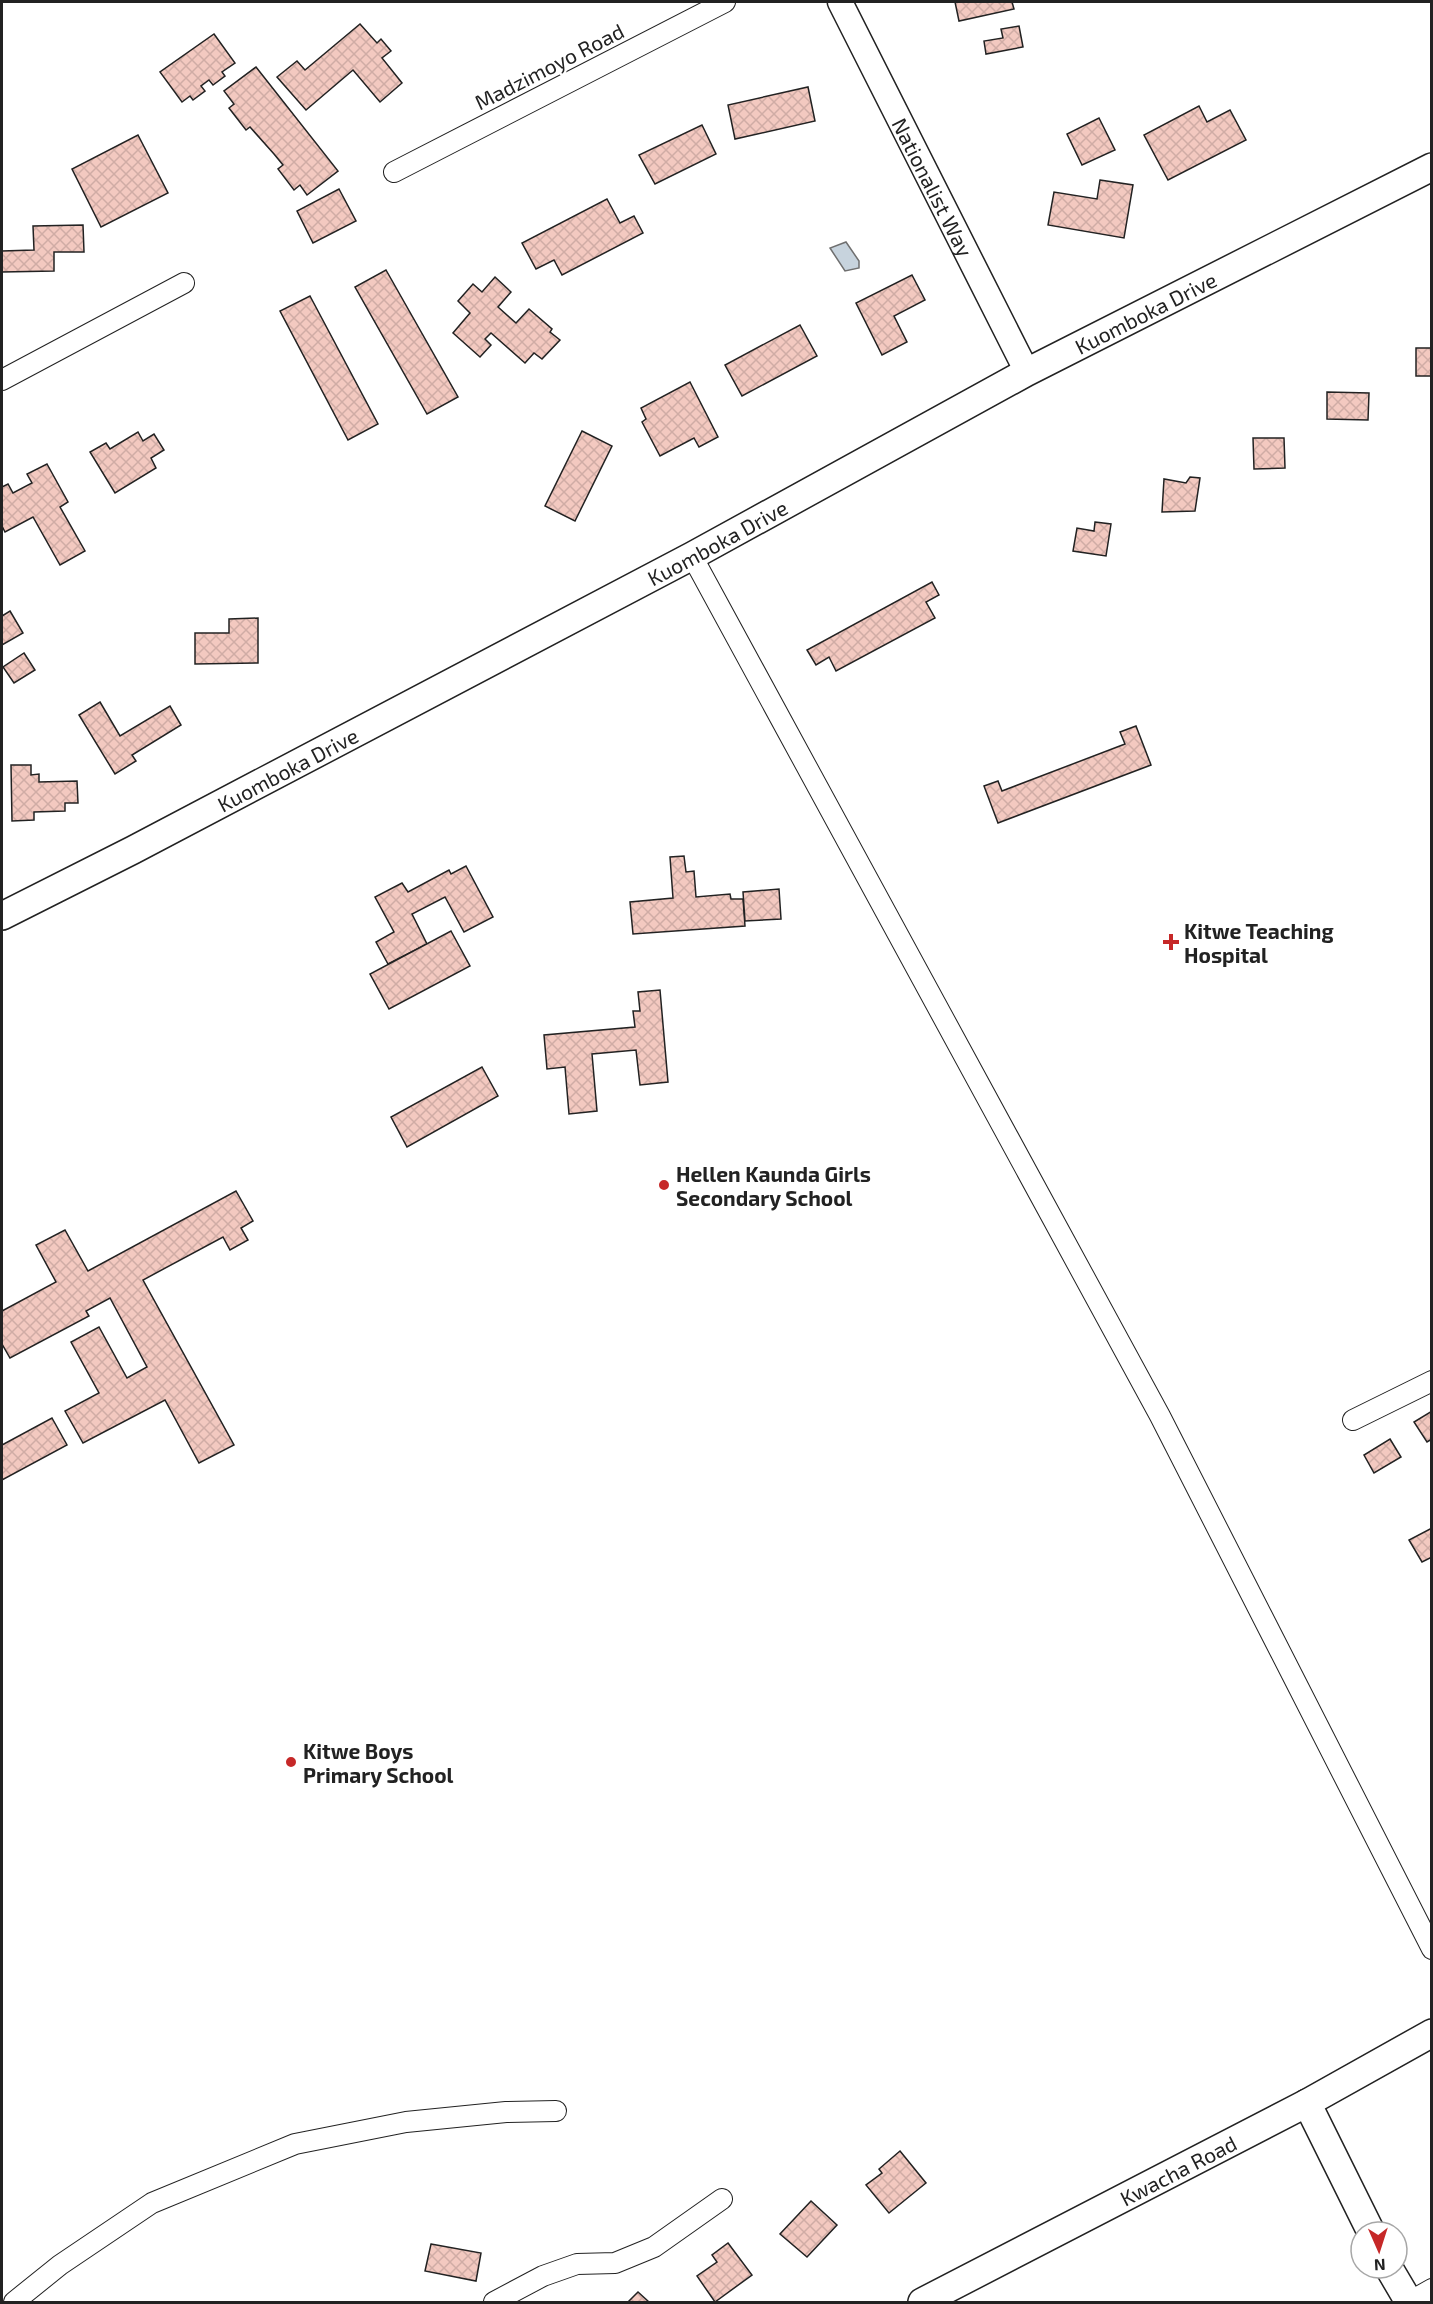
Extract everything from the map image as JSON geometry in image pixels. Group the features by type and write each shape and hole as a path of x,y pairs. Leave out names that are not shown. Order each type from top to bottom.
{"main road":[{"name":"Kuomboka Drive","path":"2,916 133,850 692,556 1028,372 1431,167"},
{"name":"Kwacha Road","path":"922,2302 1307,2103 1431,2033"},
{"path":"1307,2103 1365,2220"},
{"path":"1400,2280 1416,2298"}],"street":[{"name":"Madzimoyo Road","path":"394,172 725,2"},
{"name":"Nationalist Way","path":"840,2 1028,372"},
{"path":"2,380 184,283"},
{"path":"692,556 1160,1416 1431,1948"},
{"path":"1353,1420 1431,1381"},
{"path":"14,2302 60,2265 152,2203 296,2144 406,2122 506,2112 556,2111"},
{"path":"494,2302 543,2276 577,2264 615,2263 654,2247 722,2199"}],"shaded area":[{"path":"846,242 859,261 859,268 845,271 830,248"}],"building":[{"path":"955,2 1012,2 1014,9 959,21"},
{"path":"360,24 377,43 381,39 391,51 382,58 402,83 380,102 353,70 306,110 277,77 297,61 305,70"},
{"path":"1019,26 1023,47 986,54 984,41 1003,38 1001,29"},
{"path":"214,34 235,63 222,72 225,76 213,85 209,80 201,86 205,91 193,100 190,96 182,102 160,72"},
{"path":"256,67 338,171 307,195 300,185 294,190 278,169 283,165 250,127 246,130 229,108 234,104 224,91"},
{"path":"808,87 815,121 735,139 728,105"},
{"path":"1199,106 1207,122 1230,110 1246,140 1168,180 1144,135"},
{"path":"1099,118 1115,150 1082,165 1067,134"},
{"path":"702,125 716,154 655,184 639,155"},
{"path":"138,135 168,193 101,227 72,169"},
{"path":"1100,180 1133,185 1124,238 1048,225 1054,192 1097,199"},
{"path":"339,189 356,221 313,243 297,211"},
{"path":"607,199 620,223 634,216 643,233 562,275 554,260 536,269 522,243"},
{"path":"83,225 84,252 54,252 54,271 2,272 2,251 34,250 33,226"},
{"path":"386,270 458,397 427,414 355,287"},
{"path":"912,275 925,300 894,316 907,342 882,355 856,303"},
{"path":"495,277 511,292 498,307 516,323 529,309 552,329 550,332 560,340 542,359 534,353 525,363 491,333 485,339 491,345 480,357 453,333 470,313 458,301 473,284 482,292"},
{"path":"310,296 378,424 348,440 280,311"},
{"path":"800,325 817,356 742,396 725,365"},
{"path":"1416,348 1432,348 1432,376 1416,376"},
{"path":"690,382 718,437 699,447 694,438 660,456 642,422 646,419 641,408"},
{"path":"1327,392 1369,393 1368,420 1327,419"},
{"path":"582,431 612,446 575,521 545,506"},
{"path":"138,432 143,441 154,434 164,450 151,458 156,468 115,493 90,452 106,443 110,449"},
{"path":"1253,438 1284,438 1285,468 1254,469"},
{"path":"47,464 68,502 60,507 85,551 60,565 33,517 5,532 2,526 2,487 8,484 13,493 32,483 27,474"},
{"path":"1190,477 1200,478 1195,511 1162,512 1164,479 1186,483"},
{"path":"1095,522 1111,524 1106,556 1073,551 1077,528 1094,531"},
{"path":"932,582 939,595 926,602 935,618 836,671 829,657 816,665 807,650"},
{"path":"10,611 23,633 2,645 2,616"},
{"path":"258,618 258,663 195,664 195,633 229,633 229,619"},
{"path":"24,653 35,670 14,683 3,667"},
{"path":"100,702 120,736 170,706 181,725 132,755 136,761 115,774 79,715"},
{"path":"1136,726 1151,765 998,823 984,786 998,781 1002,791 1125,744 1120,732"},
{"path":"11,765 31,765 31,775 39,774 39,782 77,781 78,803 65,803 65,811 34,812 34,820 12,821"},
{"path":"684,856 686,872 694,871 696,897 730,894 731,899 743,899 745,926 633,934 630,902 673,898 670,857"},
{"path":"466,866 493,917 464,932 445,897 412,914 427,944 388,964 376,942 394,932 375,897 402,883 408,892 449,870 451,874"},
{"path":"779,889 781,919 745,921 743,892"},
{"path":"451,931 470,966 389,1009 370,974"},
{"path":"660,990 668,1082 640,1085 636,1050 592,1054 597,1111 569,1114 565,1067 547,1069 544,1035 635,1027 633,1011 640,1011 638,992"},
{"path":"482,1067 498,1096 407,1147 391,1117"},
{"path":"236,1191 253,1221 241,1228 248,1240 230,1250 223,1237 143,1280 234,1445 199,1463 165,1400 83,1443 65,1411 99,1393 71,1342 99,1327 127,1378 147,1367 110,1298 86,1311 89,1316 10,1358 2,1344 2,1311 56,1282 36,1245 65,1230 88,1271"},
{"path":"1432,1411 1432,1439 1427,1442 1414,1422"},
{"path":"52,1418 67,1445 2,1480 2,1445"},
{"path":"1390,1439 1401,1457 1374,1473 1364,1455"},
{"path":"1432,1528 1432,1557 1422,1562 1409,1540"},
{"path":"900,2151 926,2183 889,2213 866,2185 882,2173 879,2169"},
{"path":"811,2201 837,2225 807,2257 780,2234"},
{"path":"728,2243 752,2275 715,2302 697,2276 717,2262 712,2255"},
{"path":"431,2244 481,2253 476,2281 425,2271"},
{"path":"638,2292 649,2302 628,2302"}],"place":[{"name":"Kitwe Teaching Hospital","path":"1171,942"},
{"name":"Hellen Kaunda Girls Secondary School","path":"664,1185"},
{"name":"Kitwe Boys Primary School","path":"291,1762"}]}
